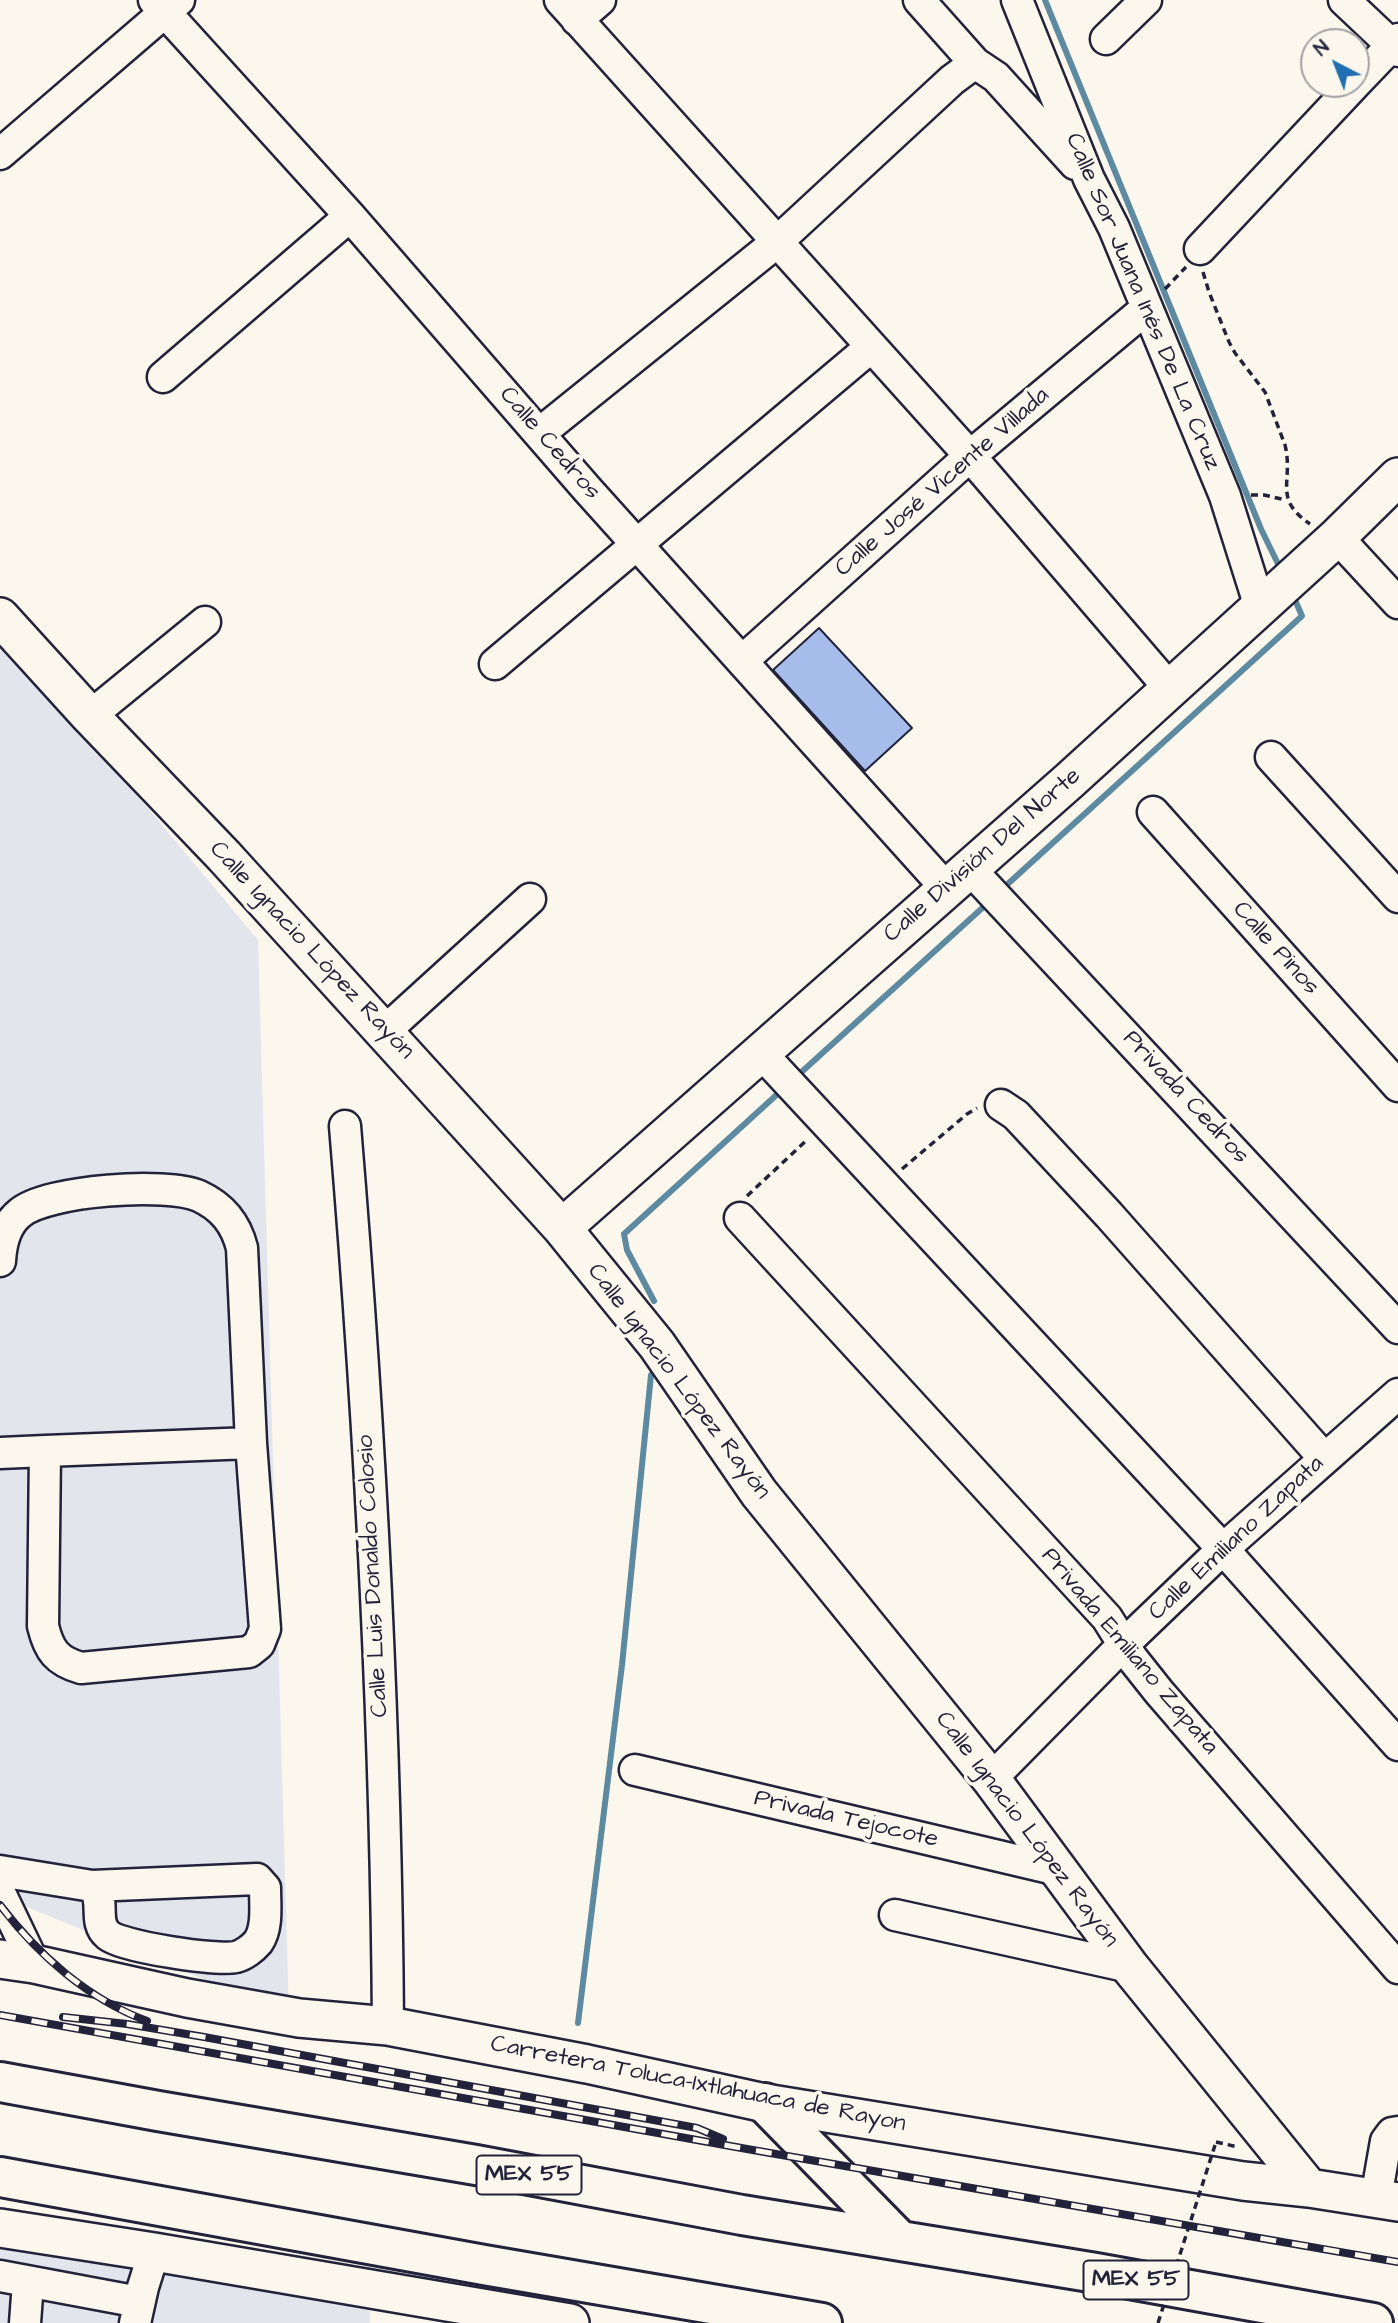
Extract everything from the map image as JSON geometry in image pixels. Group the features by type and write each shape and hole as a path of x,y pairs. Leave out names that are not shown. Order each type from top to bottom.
{"highway":[{"name":"MEX 55","path":"0,2082 476,2165 742,2215 1373,2323"},
{"path":"765,2103 899,2240"},
{"path":"0,2177 822,2323"},
{"path":"711,2303 748,2323"}],"main road":[{"name":"Calle División Del Norte","path":"562,1228 778,1070 974,884 1171,690 1398,477"},
{"name":"Calle Ignacio López Rayón","path":"0,617 385,1031 562,1228 657,1345 759,1493 991,1779 1130,1967 1309,2188"},
{"name":"Carretera Toluca-Ixtlahuaca de Rayon","path":"17,1961 187,1998 299,2018 388,2026 612,2069 765,2103 1243,2181 1387,2200"},
{"path":"0,2228 569,2323"}],"street":[{"path":"600,0 568,10 970,456 1171,690"},
{"path":"919,0 975,63 996,77 1089,179"},
{"name":"Calle Sor Juana Inés De La Cruz","path":"1017,0 1089,179 1114,228 1225,496 1277,592"},
{"path":"1107,39 1146,0"},
{"path":"1343,0 1396,45 1370,70"},
{"path":"0,154 166,4"},
{"name":"Calle Cedros","path":"166,4 742,661 974,884"},
{"path":"540,433 777,242 952,80 975,63"},
{"path":"1200,249 1343,98"},
{"path":"163,377 350,216"},
{"name":"Calle José Vicente Villada","path":"742,661 970,456 1147,307"},
{"path":"495,664 871,346"},
{"path":"1337,537 1398,603"},
{"path":"90,716 205,622"},
{"path":"1271,757 1398,897"},
{"name":"Calle Pinos","path":"1153,812 1398,1086"},
{"name":"Privada Cedros","path":"974,884 1159,1070 1398,1328"},
{"path":"385,1031 530,899"},
{"path":"778,1070 825,1124 1223,1549 1398,1745"},
{"path":"1001,1105 1016,1115 1109,1215 1324,1458"},
{"name":"Calle Luis Donaldo Colosio","path":"345,1126 365,1392 375,1598 387,1923 388,2026"},
{"path":"0,1261 8,1225 20,1212 60,1196 170,1190 198,1196 217,1206 232,1221 242,1248 251,1443 265,1629 258,1644 249,1652 81,1668 60,1660 47,1640 43,1626 45,1451"},
{"name":"Privada Emiliano Zapata","path":"740,1218 1107,1618 1132,1658 1159,1692 1398,1968"},
{"name":"Calle Emiliano Zapata","path":"991,1779 1124,1644 1223,1549 1398,1394"},
{"path":"0,1453 251,1443"},
{"name":"Privada Tejocote","path":"635,1770 1058,1870"},
{"path":"0,1871 92,1886 257,1878 265,1888 263,1930 256,1944 237,1957 212,1957 127,1944 111,1938 101,1927 99,1894 92,1886"},
{"path":"0,1894 17,1961"},
{"path":"895,1915 1130,1967"},
{"path":"1387,2200 1386,2141 1392,2133 1398,2132"},
{"path":"14,2279 137,2313 154,2252"},
{"path":"14,2279 26,2323"}],"path":[{"path":"1200,249 1202,270 1229,342 1265,392 1285,445 1286,500 1300,517 1337,537"},
{"path":"1259,495 1286,500"},
{"path":"884,1185 967,1114 986,1104 1001,1105"},
{"path":"740,1218 738,1208 744,1199 825,1124"},
{"path":"1158,2323 1216,2142 1239,2147"}],"shaded area":[{"path":"0,631 258,940 289,2014 0,1896"},
{"path":"0,2237 370,2301 370,2323 0,2323"}],"building":[{"path":"819,628 912,728 865,771 773,670"}],"waterway":[{"path":"1045,0 1261,529 1281,570"},
{"path":"1000,891 1302,616 1292,593"},
{"path":"796,1077 990,901"},
{"path":"654,1301 627,1250 624,1234 783,1089"},
{"path":"578,2023 622,1665 651,1375"}],"railway":[{"path":"0,1905 31,1941 66,1974 104,2001 147,2021"},
{"path":"0,2015 1398,2262"},
{"path":"63,2017 204,2037 697,2128 723,2139"}]}
